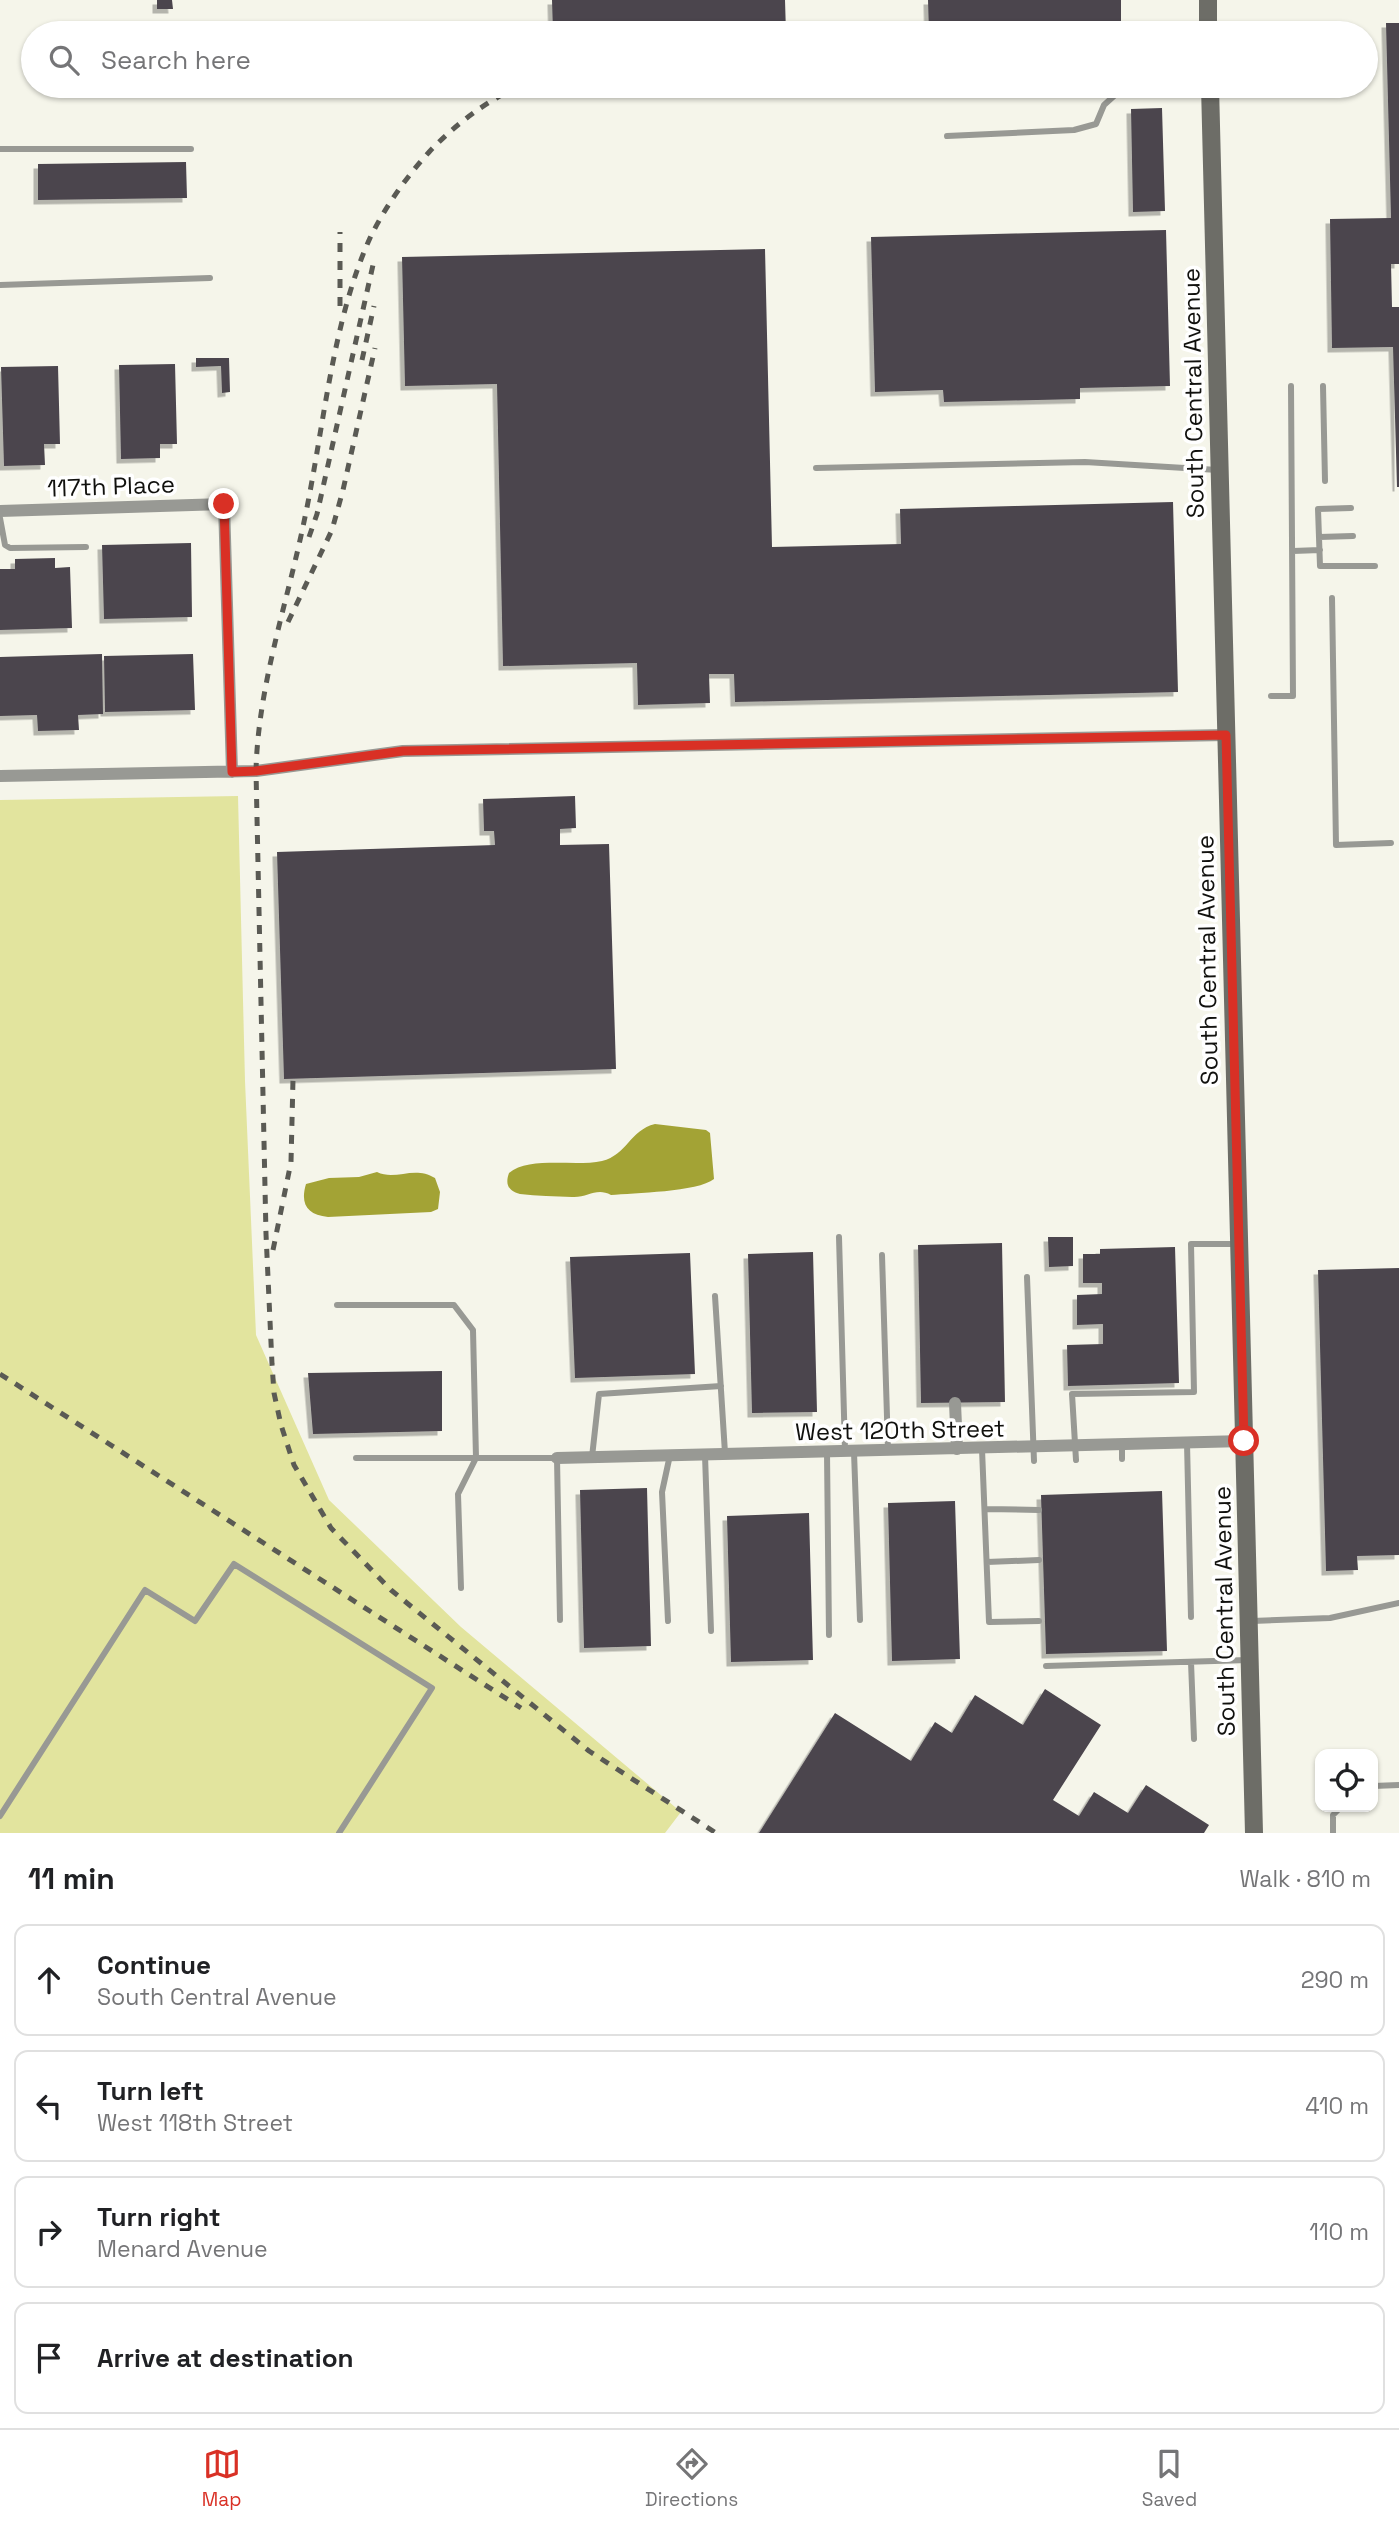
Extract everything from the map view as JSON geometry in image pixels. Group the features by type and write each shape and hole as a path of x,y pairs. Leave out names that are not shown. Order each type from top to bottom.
{"street":[{"path":"1208,0 1208,21"},
{"name":"South Central Avenue","path":"1210,98 1254,1833"},
{"name":"117th Place","path":"0,510 224,504 232,772"},
{"path":"0,776 256,771 403,751 1226,735"},
{"path":"955,1403 957,1449"},
{"name":"West 120th Street","path":"557,1458 592,1451 725,1455 982,1449 1034,1454 1075,1446 1244,1441"}],"lane":[{"path":"947,136 1074,130 1096,124 1104,106 1112,98"},
{"path":"0,149 191,149"},
{"path":"0,285 210,278"},
{"path":"1272,696 1293,696 1292,386"},
{"path":"1323,386 1325,481"},
{"path":"816,468 1085,462 1220,470"},
{"path":"1351,508 1318,509 1320,566 1375,566"},
{"path":"0,518 1,538 10,548 86,547"},
{"path":"1319,537 1353,536"},
{"path":"1293,551 1320,550"},
{"path":"1332,598 1336,845 1391,843"},
{"path":"839,1237 860,1620"},
{"path":"1076,1460 1072,1394 1194,1392 1191,1244 1239,1244"},
{"path":"881,1255 888,1451"},
{"path":"1027,1277 1034,1454"},
{"path":"715,1296 725,1455"},
{"path":"337,1305 454,1305 473,1330 476,1458 458,1494 461,1588"},
{"path":"592,1451 599,1394 721,1386"},
{"path":"1187,1443 1191,1617"},
{"path":"1122,1445 1122,1459"},
{"path":"982,1449 989,1622 1039,1621"},
{"path":"827,1453 829,1636"},
{"path":"667,1622 662,1492 670,1455"},
{"path":"705,1455 711,1631"},
{"path":"356,1458 557,1458 560,1620"},
{"path":"985,1509 1038,1510"},
{"path":"987,1562 1039,1560"},
{"path":"0,1816 145,1590 195,1621 234,1564 432,1688 339,1833"},
{"path":"1249,1621 1330,1618 1399,1603"},
{"path":"1046,1666 1250,1660"},
{"path":"1191,1662 1194,1739"},
{"path":"1378,1786 1399,1785"},
{"path":"1333,1833 1333,1815 1336,1812"}],"green space":[{"path":"238,796 245,1081 256,1335 329,1500 461,1627 681,1812 665,1833 0,1833 0,800"}],"shaded area":[{"path":"655,1124 706,1130 710,1133 714,1179 680,1189 611,1195 596,1192 578,1197 520,1194 508,1187 509,1173 528,1165 591,1163 610,1158 640,1131"},
{"path":"377,1172 391,1175 420,1173 435,1178 440,1192 438,1209 431,1212 328,1217 310,1211 305,1203 306,1184"}],"building":[{"path":"157,0 172,0 173,9 157,9"},
{"path":"552,0 785,0 786,21 553,21"},
{"path":"928,0 1121,0 1121,21 929,21"},
{"path":"1386,23 1399,23 1399,264 1391,264 1392,307 1399,307 1399,487 1393,347 1332,348 1330,219 1391,218"},
{"path":"1162,108 1165,211 1133,212 1131,109"},
{"path":"186,162 187,198 38,200 38,164"},
{"path":"1166,230 1170,386 1080,388 1080,399 944,402 943,390 875,392 871,237"},
{"path":"765,249 772,547 901,544 900,509 1173,502 1178,692 735,702 734,674 709,674 710,703 638,705 637,663 503,666 497,384 405,386 402,257"},
{"path":"196,358 229,358 230,392 222,393 221,366 196,367"},
{"path":"175,364 177,444 160,444 160,458 121,459 119,365"},
{"path":"58,366 60,444 44,444 45,465 4,466 1,367"},
{"path":"191,543 192,617 104,619 102,545"},
{"path":"55,558 55,568 70,567 72,628 0,630 0,569 15,569 15,559"},
{"path":"102,654 103,714 78,715 79,730 38,731 37,715 0,716 0,657"},
{"path":"193,654 195,710 105,712 104,656"},
{"path":"575,796 576,828 560,829 560,845 609,844 616,1069 284,1079 277,852 495,845 494,831 484,831 483,799"},
{"path":"1048,1237 1073,1237 1073,1266 1049,1267"},
{"path":"1002,1243 1005,1402 921,1403 918,1245"},
{"path":"1175,1247 1179,1383 1068,1386 1067,1345 1103,1344 1103,1324 1077,1325 1077,1295 1102,1294 1102,1283 1083,1283 1083,1254 1100,1254 1100,1249"},
{"path":"813,1252 817,1412 752,1413 748,1254"},
{"path":"690,1253 695,1374 575,1378 570,1257"},
{"path":"1399,1268 1399,1555 1357,1556 1358,1570 1326,1571 1318,1270"},
{"path":"442,1371 442,1431 313,1434 308,1373"},
{"path":"647,1488 651,1646 584,1648 580,1490"},
{"path":"1162,1491 1167,1651 1046,1654 1041,1495"},
{"path":"955,1501 960,1659 892,1661 888,1503"},
{"path":"809,1513 813,1660 731,1662 727,1516"},
{"path":"1045,1689 1101,1725 1053,1800 1079,1816 1094,1792 1128,1813 1146,1785 1209,1825 1204,1833 759,1833 835,1713 911,1761 935,1722 952,1733 975,1695 1023,1725"}],"railway":[{"path":"497,98 450,132 413,171 382,215 357,270 346,304 330,375 312,483 262,707 256,771 266,1234 274,1393 294,1465 331,1528 391,1590 589,1751 716,1833"},
{"path":"340,232 340,306"},
{"path":"309,537 317,514 373,265"},
{"path":"362,360 374,306"},
{"path":"288,622 332,530 375,348"},
{"path":"273,1250 291,1162 293,1079"},
{"path":"0,1374 521,1708"}],"route":[{"path":"224,504 232,772 403,751 1226,735 1244,1441"}]}
